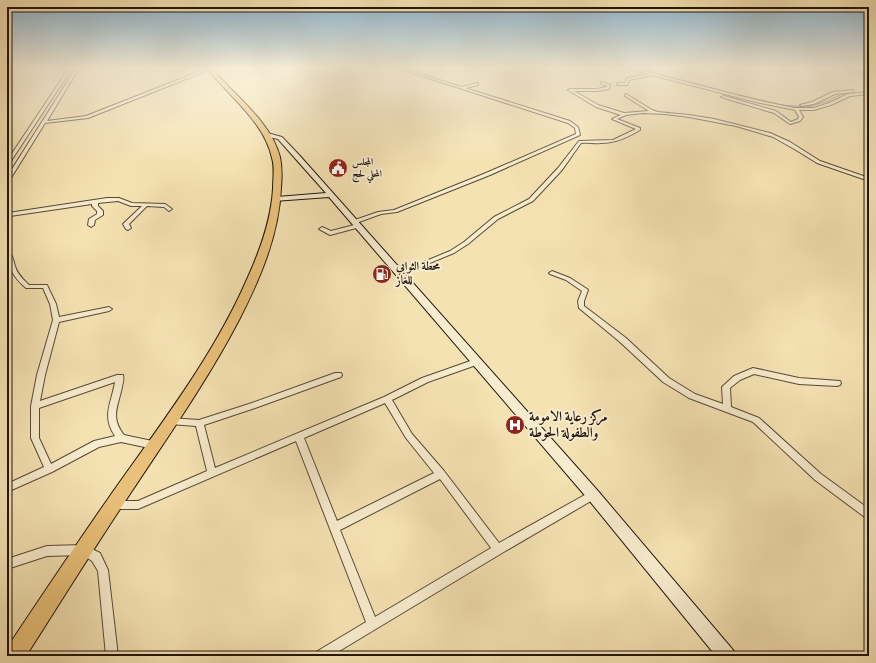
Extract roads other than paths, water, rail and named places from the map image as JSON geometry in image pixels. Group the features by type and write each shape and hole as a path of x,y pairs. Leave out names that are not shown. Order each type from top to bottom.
{"highway":[{"path":"238,99 243,103"},
{"path":"14,656 113,505 198,380 250,286 264,253 276,212 278,168 276,157 267,135 241,99"}],"main road":[{"path":"267,135 280,138 298,157 593,495 727,656"},
{"path":"277,199 331,195"}],"street":[{"path":"7,164 50,99"},
{"path":"7,181 59,99"},
{"path":"44,122 87,117 132,99"},
{"path":"322,229 330,233 356,224 380,213 395,211 488,174 578,135 577,128 569,122 496,99"},
{"path":"585,99 597,106 623,114"},
{"path":"632,99 651,111 732,123 770,134 818,162 869,180"},
{"path":"731,99 775,112 790,123 796,122 801,117 796,109"},
{"path":"748,99 796,109 814,108 830,104 841,99"},
{"path":"761,99 781,104 806,104 824,99"},
{"path":"399,274 452,252 466,243 496,218 531,200 560,169 580,142 589,140 605,142 614,141 622,139 639,129 614,119 618,115 662,113"},
{"path":"7,217 8,215 35,210 119,199 131,204 165,206 169,209"},
{"path":"91,225 92,218 100,215 100,211 95,206 95,202"},
{"path":"128,228 126,224 145,206"},
{"path":"328,240 330,233"},
{"path":"7,252 17,276 28,288 45,286 53,304 56,320 41,375 35,406 35,438 49,469"},
{"path":"552,273 568,279 585,290 581,301 581,307 623,340 666,380 692,396 756,420 818,477 869,515"},
{"path":"56,320 109,309"},
{"path":"113,505 138,505 387,399 425,380 476,362"},
{"path":"727,408 726,388 737,378 753,371 799,381 837,383"},
{"path":"170,421 200,423 338,375"},
{"path":"35,406 120,377 119,388 110,419 116,431 122,438"},
{"path":"387,399 409,436 441,474 498,549"},
{"path":"200,423 212,474"},
{"path":"298,436 372,624"},
{"path":"7,488 49,469 97,444 122,438 154,445"},
{"path":"334,528 441,474"},
{"path":"320,656 498,549 593,495"},
{"path":"7,564 47,551 84,550 96,557 103,570 112,656"}],"waterway":[{"path":"757,99 782,105 808,107 832,99"}],"place":[{"name":"المجلس المحلي لحج","path":"338,168"},
{"name":"محطة الثوابي للغاز","path":"382,274"},
{"name":"مركز رعاية الامومة والطفولة الحوطة","path":"515,425"}]}
